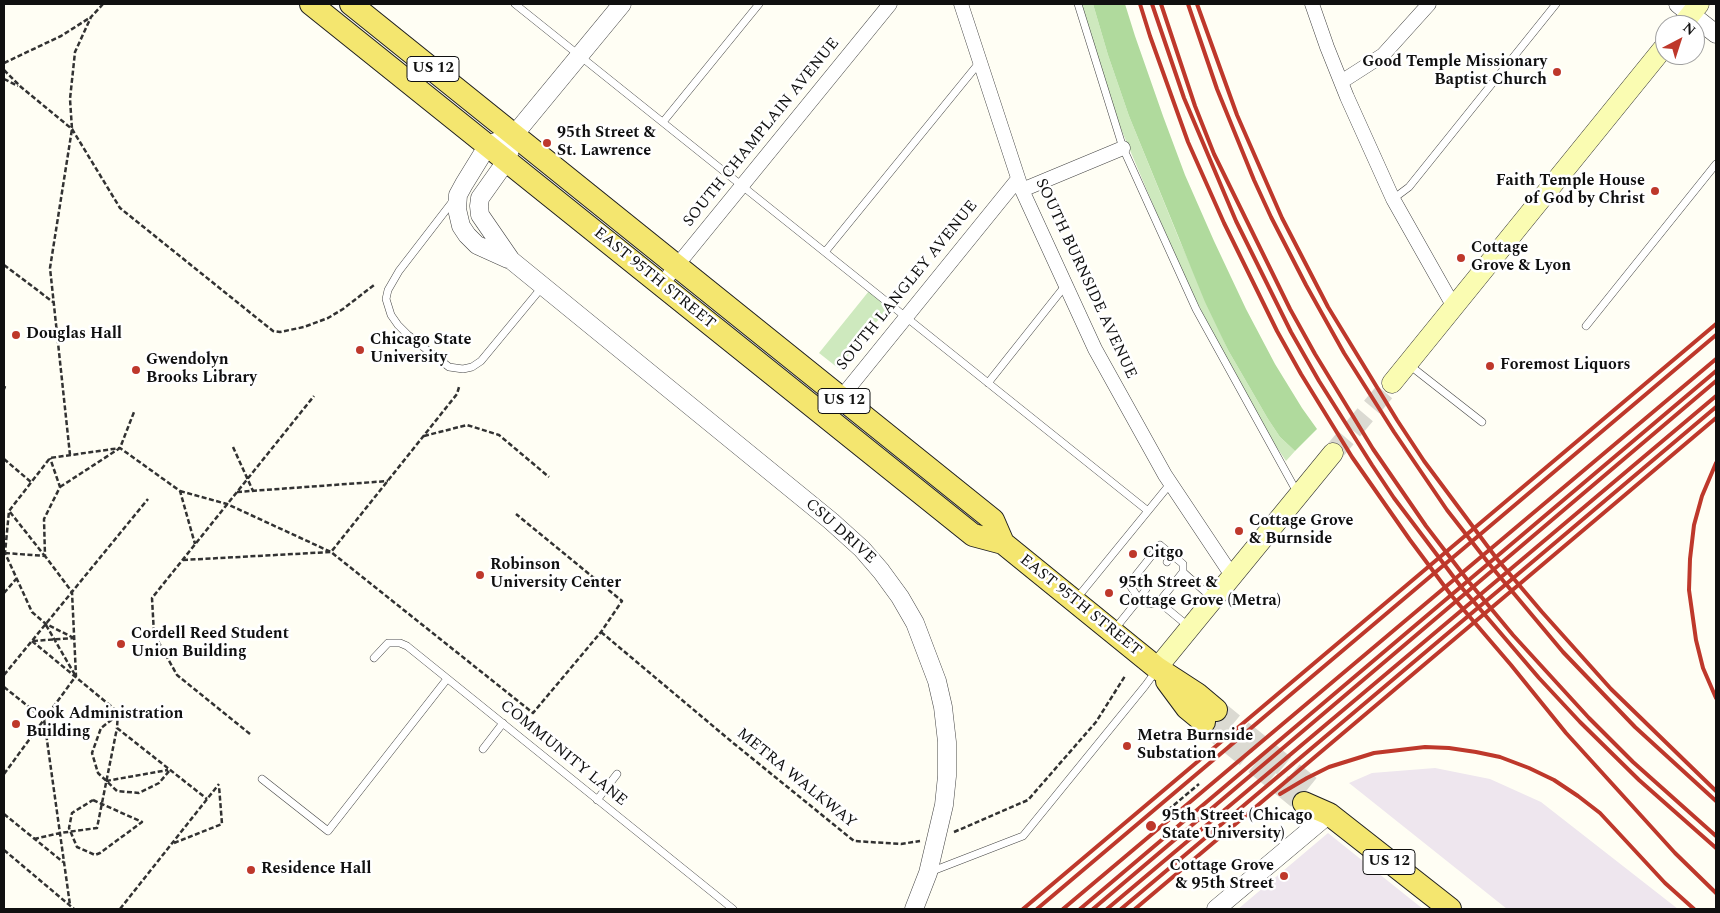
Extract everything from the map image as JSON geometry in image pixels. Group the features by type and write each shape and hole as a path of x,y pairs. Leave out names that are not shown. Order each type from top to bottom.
{"main road":[{"name":"EAST 95TH STREET","path":"311,4 972,535 1003,543 1157,668 1187,708 1210,716"},
{"name":"EAST 95TH STREET","path":"353,4 993,520 1003,543"},
{"path":"1392,383 1655,58"},
{"path":"1157,668 1333,453"},
{"name":"US 12","path":"1309,797 1450,909"}],"street":[{"path":"338,25 353,4"},
{"path":"511,260 480,215 480,198 507,160 514,135 622,4"},
{"name":"SOUTH CHAMPLAIN AVENUE","path":"662,285 890,4"},
{"name":"SOUTH BURNSIDE AVENUE","path":"961,4 1020,184 1065,286 1095,349 1170,484 1233,577"},
{"path":"1312,4 1341,82 1393,199 1454,308"},
{"path":"1341,82 1383,55 1426,5"},
{"path":"1688,12 1716,34"},
{"path":"511,260 477,244 467,235 461,226 457,209 458,195 488,145 514,135"},
{"name":"SOUTH LANGLEY AVENUE","path":"826,416 906,316 1020,184 1123,148"},
{"name":"CSU DRIVE","path":"511,260 831,521 862,549 896,590 915,622 937,681 943,707 947,742 948,776 944,805 928,873 914,909"},
{"path":"1216,909 1329,814"}],"lane":[{"path":"515,4 1148,511"},
{"path":"663,122 759,4"},
{"path":"1078,4 1123,148 1196,309 1299,496"},
{"path":"1393,199 1409,187 1556,4"},
{"path":"825,252 979,63"},
{"path":"1586,326 1716,164"},
{"path":"458,195 391,282 386,298 391,315 398,325 444,364 455,369 472,367 480,361 543,286"},
{"path":"988,383 1065,286"},
{"path":"1408,364 1482,422"},
{"path":"1074,601 1170,484"},
{"path":"1160,545 1183,564 1183,572 1159,602 1149,604 1138,599 1129,584 1160,545"},
{"path":"1167,562 1172,555"},
{"path":"1183,572 1214,600"},
{"path":"1112,632 1146,589"},
{"path":"1159,602 1191,628"},
{"name":"COMMUNITY LANE","path":"374,658 388,644 400,643 407,646 733,909"},
{"path":"928,873 1023,836 1145,686 1157,668"},
{"path":"262,779 328,831 447,679"},
{"path":"483,749 503,723"},
{"path":"597,800 617,774"}],"path":[{"path":"4,62 61,36 91,17 103,4"},
{"path":"70,456 50,268 72,129 70,99 75,52 91,17"},
{"path":"4,70 21,87 72,129 120,208 273,331 280,332 304,327 328,318 374,285"},
{"path":"4,79 21,87"},
{"path":"4,265 53,302"},
{"path":"182,560 331,552 457,394 459,387"},
{"path":"250,734 177,675 154,634 152,598 314,396"},
{"path":"45,556 44,519 60,487 120,448 134,412"},
{"path":"423,437 467,425 499,435 549,477"},
{"path":"233,447 253,490"},
{"path":"74,638 46,624 32,612 5,553 5,534 9,511 50,458 120,448 180,491 227,504 331,552 533,713 601,632 622,602 516,514"},
{"path":"50,458 60,487"},
{"path":"4,459 31,482"},
{"path":"237,492 388,481"},
{"path":"180,491 196,544"},
{"path":"4,675 148,499"},
{"path":"4,774 76,676 72,592 9,511"},
{"path":"5,553 45,556"},
{"path":"4,593 17,578"},
{"path":"46,624 76,676"},
{"name":"METRA WALKWAY","path":"601,632 854,841 901,844 937,839 1028,800 1096,722 1125,676"},
{"path":"32,641 74,638"},
{"path":"32,641 118,712 117,728 96,828 34,838"},
{"path":"4,687 44,719 70,905"},
{"path":"118,715 101,728 92,753 98,773 117,791 139,793 159,783 170,770"},
{"path":"117,728 207,799"},
{"path":"106,781 170,770"},
{"path":"120,909 219,784 222,824 172,844"},
{"path":"1168,810 1199,784"},
{"path":"93,800 102,804 142,822 95,855 77,847 69,828 72,813 93,800"},
{"path":"4,814 64,863"},
{"path":"4,850 74,909"}],"shaded area":[{"path":"1435,768 1490,779 1541,802 1678,909 1507,909 1349,783 1372,773"},
{"path":"1328,833 1423,909 1238,909"}],"green space":[{"path":"1079,4 1093,4 1129,116 1179,239 1228,350 1268,419 1280,437 1295,451 1286,461 1267,433 1189,286 1118,122"},
{"path":"1093,4 1125,4 1185,175 1214,241 1246,309 1275,364 1317,429 1295,451 1280,437 1268,419 1228,350 1205,302 1129,116"},
{"path":"869,291 889,307 838,368 819,353"}],"tunnel":[{"path":"1333,453 1392,383"},
{"path":"1216,710 1315,791"},
{"path":"1204,722 1304,803"}],"railway":[{"path":"1140,4 1188,142 1224,223 1277,331 1352,457 1451,595 1566,733 1675,853 1716,893"},
{"path":"1152,4 1184,98 1236,221 1291,332 1319,381 1394,498 1462,588 1539,678 1580,722 1639,780 1716,848"},
{"path":"1161,4 1195,106 1214,154 1290,309 1373,449 1426,526 1513,635 1589,718 1633,762 1716,836"},
{"path":"1188,4 1217,89 1271,217 1344,353 1394,432 1447,510 1563,652 1635,727 1716,801"},
{"path":"1197,4 1237,115 1282,218 1328,307 1424,461 1497,559 1542,612 1611,689 1716,791"},
{"path":"1023,909 1716,324"},
{"path":"1037,909 1716,335"},
{"path":"1063,909 1716,359"},
{"path":"1080,909 1716,371"},
{"path":"1093,909 1716,381"},
{"path":"1107,909 1716,396"},
{"path":"1121,909 1716,407"},
{"path":"1135,909 1716,418"},
{"path":"1716,463 1702,496 1694,525 1689,590 1696,640 1703,668 1716,698"},
{"path":"1280,794 1329,767 1374,753 1425,747 1449,748 1500,757 1554,780 1600,813 1665,883 1694,909"}],"place":[{"name":"Good Temple Missionary Baptist Church","path":"1557,72"},
{"name":"95th Street & St. Lawrence","path":"547,143"},
{"name":"Faith Temple House of God by Christ","path":"1655,191"},
{"name":"Cottage Grove & Lyon","path":"1461,258"},
{"name":"Douglas Hall","path":"16,335"},
{"name":"Chicago State University","path":"360,350"},
{"name":"Foremost Liquors","path":"1490,366"},
{"name":"Gwendolyn Brooks Library","path":"136,370"},
{"name":"Cottage Grove & Burnside","path":"1239,531"},
{"name":"Citgo","path":"1133,554"},
{"name":"Robinson University Center","path":"480,575"},
{"name":"95th Street & Cottage Grove (Metra)","path":"1109,593"},
{"name":"Cordell Reed Student Union Building","path":"121,644"},
{"name":"Cook Administration Building","path":"16,724"},
{"name":"Metra Burnside Substation","path":"1127,746"},
{"name":"95th Street (Chicago State University)","path":"1151,826"},
{"name":"Residence Hall","path":"251,870"},
{"name":"Cottage Grove & 95th Street","path":"1284,876"}]}
